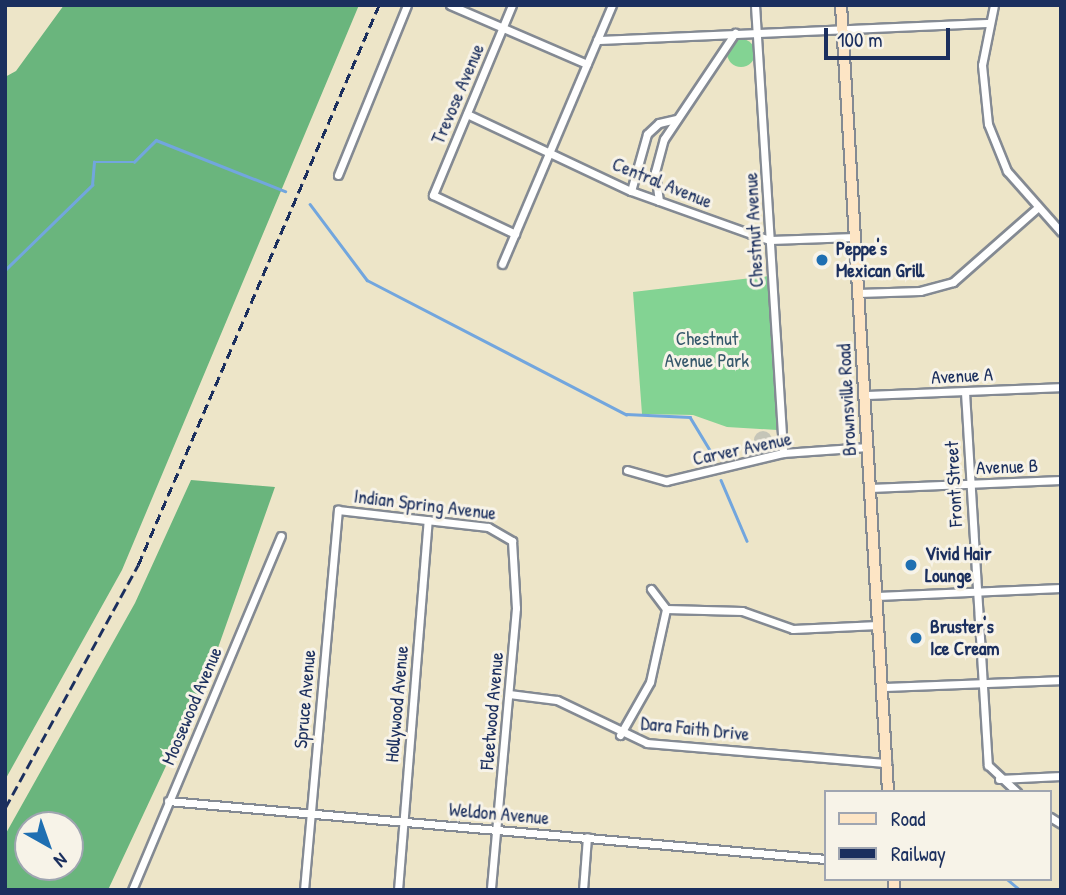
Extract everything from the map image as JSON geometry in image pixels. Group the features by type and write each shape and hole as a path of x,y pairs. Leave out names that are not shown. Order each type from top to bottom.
{"street":[{"path":"338,175 407,5"},
{"path":"450,5 587,64"},
{"name":"Trevose Avenue","path":"512,5 433,195 515,234"},
{"path":"502,264 612,5"},
{"name":"Chestnut Avenue","path":"755,5 783,453"},
{"name":"Brownsville Road","path":"841,5 888,790"},
{"path":"994,5 981,74 988,124 1007,171 1036,209 1061,232"},
{"path":"597,40 842,27 989,23"},
{"path":"659,201 657,161 677,119 735,33"},
{"name":"Central Avenue","path":"467,114 551,149 631,191 770,240 855,237"},
{"path":"631,191 647,134 677,119"},
{"path":"858,293 920,291 953,282 1036,209"},
{"name":"Avenue A","path":"864,396 1061,387"},
{"name":"Front Street","path":"965,392 988,765 999,779"},
{"name":"Carver Avenue","path":"626,470 666,481 783,453 868,447"},
{"name":"Avenue B","path":"870,488 1061,480"},
{"name":"Indian Spring Avenue","path":"335,510 428,520 509,535"},
{"name":"Spruce Avenue","path":"304,890 335,510"},
{"name":"Hollywood Avenue","path":"398,890 428,520"},
{"name":"Fleetwood Avenue","path":"491,890 516,608 509,535"},
{"name":"Moosewood Avenue","path":"132,890 281,536"},
{"path":"877,596 1061,588"},
{"path":"620,735 650,682 666,610 651,589"},
{"path":"666,610 742,611 793,629 878,625"},
{"path":"882,687 1061,680"},
{"name":"Dara Faith Drive","path":"509,694 557,701 620,735 647,743 887,763"},
{"path":"999,779 1061,775"},
{"path":"999,779 1014,790"},
{"name":"Weldon Avenue","path":"168,801 824,859"},
{"path":"583,890 587,837"}],"shaded area":[{"path":"763,431 769,434 772,440 769,446 763,449 757,446 754,440 757,434"}],"green space":[{"path":"64,5 359,5 122,570 5,780 5,77 16,71"},
{"path":"741,39 751,43 755,53 751,63 741,67 731,63 727,53 731,43"},
{"name":"Chestnut Avenue Park","path":"769,276 777,430 727,427 693,415 642,414 633,292"},
{"path":"191,480 275,487 208,676 108,890 5,890 5,835 14,819 14,881 84,881 84,811 18,811 135,603"}],"waterway":[{"path":"5,270 92,185 94,162 134,162 156,140 285,191"},
{"path":"310,204 367,280 626,414 690,417 713,455"},
{"path":"5,315 5,329"},
{"path":"721,480 747,541"},
{"path":"1009,881 1020,890"}],"railway":[{"path":"5,808 138,565 379,5"}],"place":[{"name":"Peppe's Mexican Grill","path":"822,260"},
{"name":"Vivid Hair Lounge","path":"911,565"},
{"name":"Bruster's Ice Cream","path":"916,638"}]}
